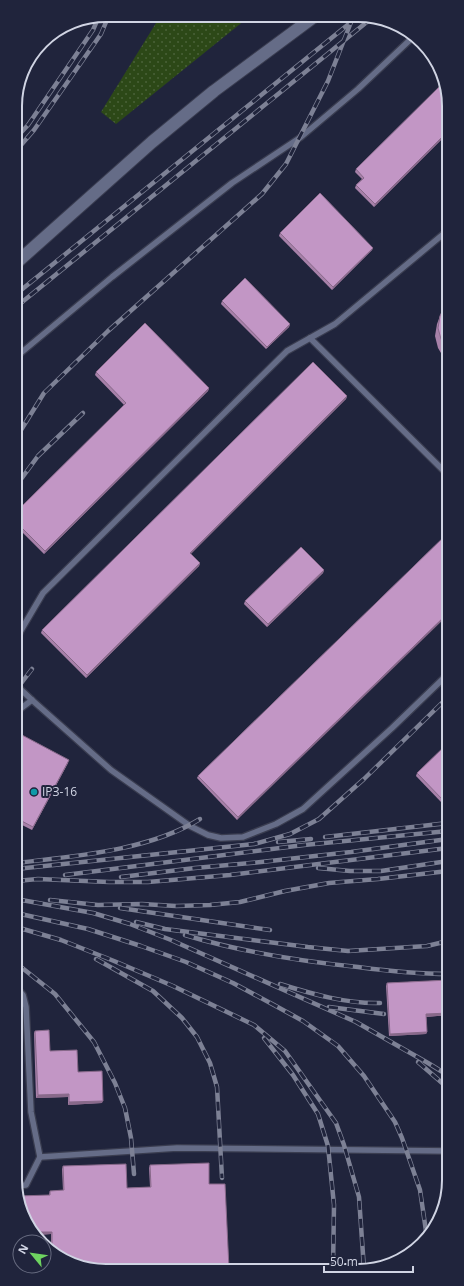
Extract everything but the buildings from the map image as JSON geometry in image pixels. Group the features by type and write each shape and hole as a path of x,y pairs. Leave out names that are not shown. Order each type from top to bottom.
{"street":[{"path":"22,259 152,142 214,91 307,22"}],"lane":[{"path":"22,352 112,278 226,188 301,137 358,89 410,40"},
{"path":"22,629 43,593 287,351 335,324 442,235"},
{"path":"310,338 442,469"},
{"path":"22,690 111,770 190,826 208,835 221,838 243,837 276,824 303,809 392,728 442,680"},
{"path":"22,708 32,700"},
{"path":"22,994 26,1007 31,1112 40,1157 26,1185 22,1185"},
{"path":"40,1157 176,1148 442,1151"}],"green space":[{"path":"157,22 243,22 116,124 101,112"}],"railway":[{"path":"22,144 34,130 101,34 106,22"},
{"path":"22,428 44,393 108,331 262,194 286,164 328,81 351,22"},
{"path":"22,131 28,125 93,30 96,23"},
{"path":"22,289 350,23"},
{"path":"22,302 366,23"},
{"path":"22,478 38,456 83,413"},
{"path":"22,682 32,669"},
{"path":"22,868 254,844 290,834 319,819 364,779 442,703"},
{"path":"22,862 63,858 135,845 180,830 200,819"},
{"path":"325,837 442,824"},
{"path":"65,875 304,845 442,832"},
{"path":"278,842 311,839"},
{"path":"121,877 351,852 442,840"},
{"path":"22,880 38,879 148,882 230,875 442,849"},
{"path":"318,868 350,871 381,871 442,862"},
{"path":"50,900 98,905 210,905 240,902 285,891 329,883 442,872"},
{"path":"22,900 93,913 130,924 171,940 356,1022 442,1072"},
{"path":"120,908 270,930"},
{"path":"22,914 88,929 186,962 233,983 303,1021 338,1046 364,1076 395,1122 420,1190 426,1230"},
{"path":"136,922 165,929 348,951 427,946 442,942"},
{"path":"22,929 61,940 173,986 254,1025 285,1051 336,1123 359,1197 364,1264"},
{"path":"185,935 249,951 292,959 392,971 442,974"},
{"path":"96,959 153,991 182,1018 197,1037 210,1063 217,1087 222,1178"},
{"path":"22,968 55,994 94,1042 115,1083 125,1108 131,1138 134,1174"},
{"path":"280,984 317,995 342,1000 380,1003"},
{"path":"329,1007 384,1014"},
{"path":"264,1038 293,1075 318,1114 328,1146 334,1205 333,1264"},
{"path":"418,1062 442,1083"}],"place":[{"name":"ІРЗ-16","path":"34,792"}]}
